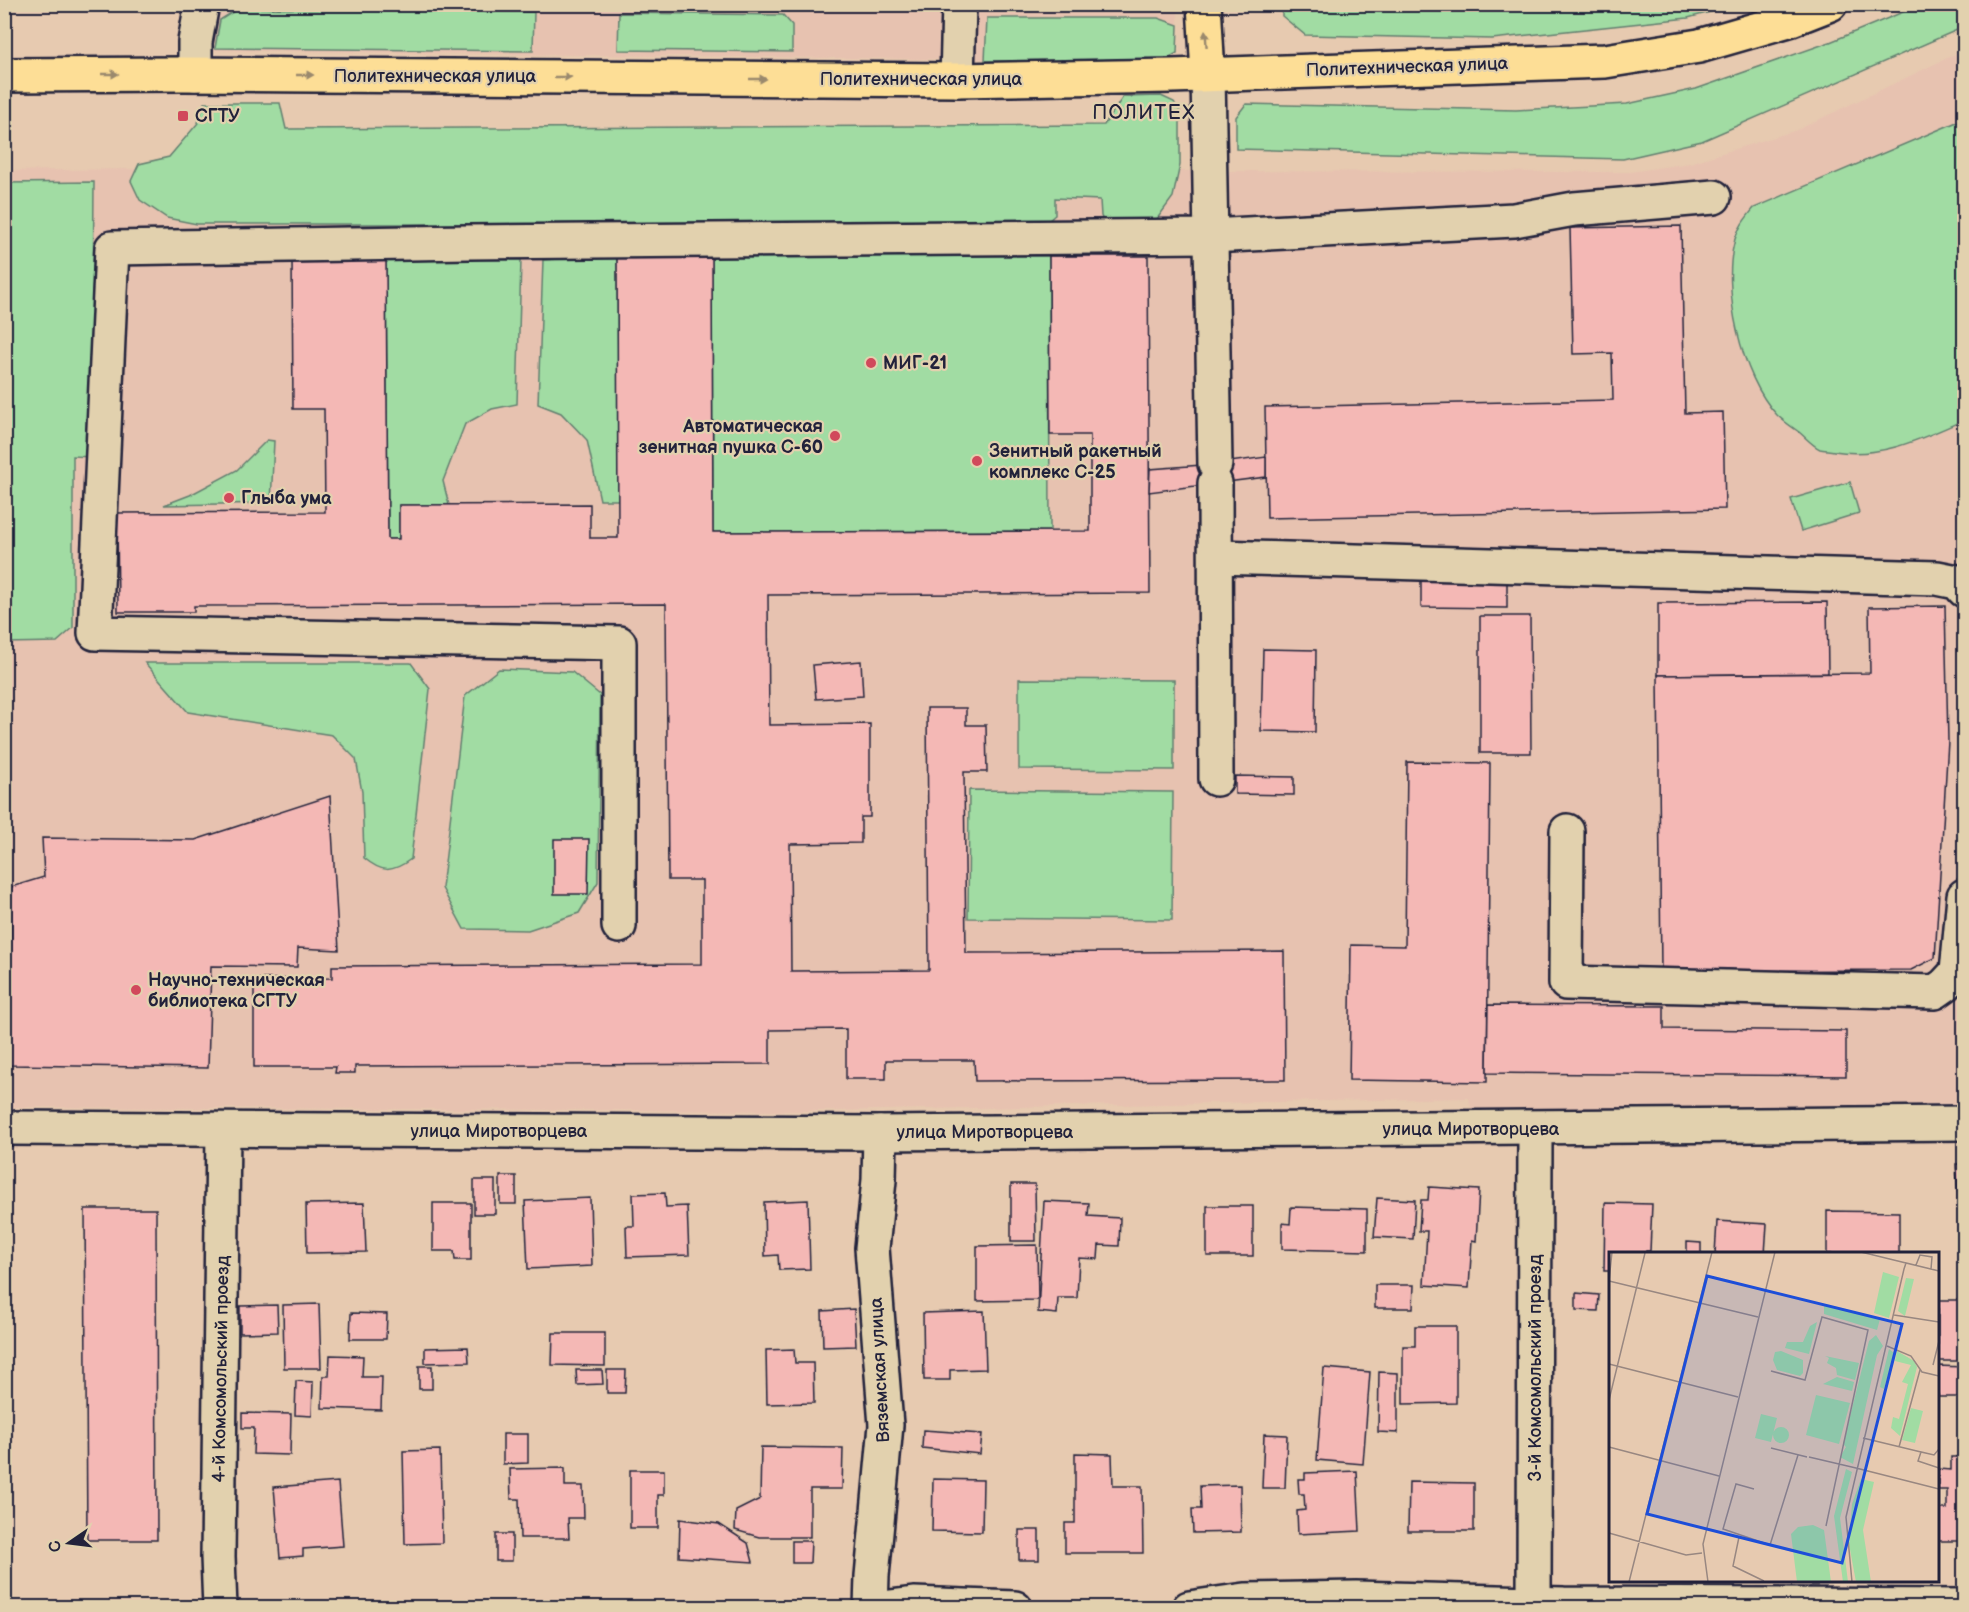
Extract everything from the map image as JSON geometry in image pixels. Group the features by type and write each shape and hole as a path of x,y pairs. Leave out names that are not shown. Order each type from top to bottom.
{"main road":[{"path":"1204,4 1208,74"},
{"name":"Политехническая улица","path":"4,75 195,74 957,80 1605,61 1699,46 1790,20 1830,4"}],"street":[{"path":"195,74 195,42 202,4"},
{"path":"957,80 959,4"},
{"path":"1208,74 1216,557 1216,779"},
{"path":"619,926 619,643 95,633 112,248 493,241 1210,236 1514,220 1574,209 1714,197"},
{"path":"1216,557 1937,578 1958,582 1965,590"},
{"path":"1567,831 1566,983 1935,992 1945,985 1956,972 1965,896"},
{"name":"улица Миротворцева","path":"4,1128 880,1133 1965,1123"},
{"name":"3-й Комсомольский проезд","path":"1534,1605 1535,1128"},
{"name":"4-й Комсомольский проезд","path":"219,1607 223,1130"},
{"name":"Вяземская улица","path":"871,1608 886,1425 872,1248 879,1180 880,1133"},
{"path":"1189,1608 1245,1600 1356,1598 1534,1605 1965,1606"},
{"path":"882,1608 914,1604 1015,1608"},
{"path":"219,1607 226,1608"}],"shaded area":[{"path":"182,4 1178,5 1178,25 1177,53 1161,62 179,50"},
{"path":"1964,50 1964,1108 1472,1112 1469,1098 830,1111 5,1107 4,171 126,169 1630,172 1690,163 1797,130"}],"green space":[{"path":"1282,4 1736,5 1688,18 1492,39 1305,35 1282,16"},
{"path":"1920,5 1964,5 1964,27 1702,141 1623,159 1236,149 1236,117 1246,104 1516,110 1627,104 1696,89 1830,42"},
{"path":"239,8 534,12 533,51 215,48 220,20"},
{"path":"619,13 783,15 792,25 792,52 618,50"},
{"path":"987,18 1158,18 1178,25 1177,53 1161,62 985,61"},
{"path":"1161,96 1174,102 1180,112 1180,165 1173,197 1154,223 1105,224 1101,216 1100,200 1055,198 1055,215 1044,224 197,224 167,218 140,200 131,181 139,164 169,157 198,123 204,103 280,103 286,129 1104,125 1123,97"},
{"path":"1964,119 1964,420 1917,440 1885,449 1851,453 1820,449 1777,415 1764,399 1744,356 1737,331 1731,282 1731,259 1737,234 1754,208"},
{"path":"94,182 92,457 73,456 73,628 57,642 5,643 5,183"},
{"path":"712,254 1049,256 1050,531 713,532"},
{"path":"617,255 619,500 600,500 587,440 561,413 538,404 543,260"},
{"path":"386,257 521,260 517,404 492,409 465,424 443,481 449,505 399,505 399,539 388,539"},
{"path":"267,440 274,441 271,503 164,505 190,495 237,470"},
{"path":"1850,482 1859,513 1801,531 1791,499"},
{"path":"145,663 411,663 430,689 411,859 393,869 382,869 364,858 362,792 356,759 332,735 188,712"},
{"path":"499,669 572,672 600,695 598,882 579,913 528,930 464,929 442,888 465,696"},
{"path":"1019,679 1174,680 1174,770 1019,769"},
{"path":"969,790 1173,792 1172,920 968,918"}],"building":[{"path":"1681,226 1685,413 1723,412 1725,509 1267,518 1265,407 1613,400 1612,353 1573,354 1570,228"},
{"path":"712,254 713,532 1090,531 1090,435 1050,435 1049,256 1148,256 1150,593 768,595 769,725 870,724 870,817 861,817 861,843 790,844 791,971 929,970 927,708 966,708 966,725 986,725 987,772 964,772 966,953 1284,951 1285,1080 975,1081 974,1060 886,1060 886,1079 846,1079 846,1029 770,1030 770,1064 355,1066 355,1073 335,1073 336,1067 254,1067 254,979 332,978 332,966 702,964 702,880 668,880 666,604 194,606 194,612 118,612 117,513 325,512 324,409 293,409 292,258 386,257 388,539 399,539 399,505 590,504 590,538 618,538 617,255"},
{"path":"1266,457 1266,477 1149,492 1150,469"},
{"path":"1421,580 1507,581 1507,608 1421,607"},
{"path":"1827,602 1828,673 1658,675 1658,603"},
{"path":"1945,606 1948,741 1935,958 1911,970 1661,971 1658,675 1870,673 1869,607"},
{"path":"1480,616 1530,616 1531,753 1480,753"},
{"path":"1263,649 1316,650 1315,732 1261,731"},
{"path":"861,661 863,696 816,699 813,665"},
{"path":"1407,762 1490,763 1487,1082 1349,1080 1351,945 1405,946"},
{"path":"1235,776 1294,777 1294,795 1235,794"},
{"path":"330,796 339,950 298,948 297,967 211,966 208,1068 10,1065 11,887 44,877 42,838 195,840"},
{"path":"554,839 589,839 588,894 554,894"},
{"path":"1488,1005 1664,1006 1664,1029 1846,1031 1846,1076 1487,1073"},
{"path":"1956,1164 1964,1164 1964,1232 1960,1232"},
{"path":"500,1176 516,1176 516,1204 500,1204"},
{"path":"474,1180 495,1180 495,1214 474,1214"},
{"path":"1011,1184 1035,1184 1036,1241 1011,1241"},
{"path":"1429,1187 1479,1190 1476,1241 1472,1240 1469,1288 1424,1285 1427,1231 1419,1231 1421,1200 1428,1200"},
{"path":"665,1193 666,1207 687,1206 689,1255 627,1257 626,1226 634,1226 633,1194"},
{"path":"590,1198 592,1266 528,1269 525,1201"},
{"path":"1377,1198 1415,1200 1413,1239 1374,1237"},
{"path":"808,1200 810,1269 779,1270 778,1255 765,1256 764,1202"},
{"path":"1044,1201 1089,1203 1088,1216 1120,1218 1119,1246 1099,1245 1098,1259 1079,1258 1077,1298 1058,1298 1057,1314 1038,1312"},
{"path":"364,1203 366,1252 307,1253 306,1204"},
{"path":"433,1203 471,1203 471,1260 455,1260 454,1251 433,1251"},
{"path":"1605,1203 1652,1204 1650,1251 1609,1252 1609,1271 1604,1271"},
{"path":"1207,1206 1253,1206 1253,1256 1207,1256"},
{"path":"1291,1207 1367,1209 1367,1251 1282,1249 1282,1223 1290,1224"},
{"path":"85,1209 156,1209 157,1540 87,1540"},
{"path":"1827,1211 1899,1212 1899,1252 1827,1252"},
{"path":"1717,1221 1767,1224 1765,1252 1715,1252"},
{"path":"1687,1242 1701,1243 1701,1252 1687,1252"},
{"path":"1037,1245 1038,1300 977,1301 977,1246"},
{"path":"1375,1285 1414,1285 1413,1308 1375,1308"},
{"path":"1576,1293 1599,1295 1598,1311 1576,1310"},
{"path":"1939,1300 1964,1300 1964,1361 1939,1361"},
{"path":"319,1304 321,1368 284,1368 283,1305"},
{"path":"277,1305 278,1332 240,1333 240,1306"},
{"path":"854,1309 856,1346 823,1347 822,1311"},
{"path":"984,1311 986,1369 950,1370 950,1380 924,1380 923,1313"},
{"path":"351,1313 387,1314 386,1339 350,1339"},
{"path":"1415,1326 1456,1326 1456,1403 1403,1404 1403,1346 1415,1346"},
{"path":"553,1333 605,1333 605,1366 552,1365"},
{"path":"468,1347 469,1362 425,1363 425,1348"},
{"path":"794,1349 795,1363 813,1363 814,1403 767,1404 766,1350"},
{"path":"330,1355 363,1356 362,1377 382,1377 381,1410 322,1408 323,1376 329,1376"},
{"path":"419,1366 432,1366 432,1389 419,1389"},
{"path":"1939,1366 1964,1367 1964,1397 1939,1397"},
{"path":"1324,1368 1370,1372 1363,1464 1317,1460"},
{"path":"576,1370 602,1370 603,1384 577,1385"},
{"path":"607,1370 626,1370 625,1393 607,1393"},
{"path":"1379,1372 1398,1373 1398,1433 1378,1432"},
{"path":"296,1381 313,1382 312,1416 295,1415"},
{"path":"242,1413 291,1414 290,1455 253,1454 254,1428 242,1428"},
{"path":"923,1430 982,1434 980,1454 922,1448"},
{"path":"503,1434 528,1434 528,1463 503,1464"},
{"path":"1264,1434 1287,1435 1285,1488 1262,1488"},
{"path":"761,1447 843,1448 842,1489 810,1489 810,1537 759,1537 735,1530 736,1511 760,1499"},
{"path":"440,1450 442,1543 405,1544 403,1451"},
{"path":"1075,1453 1112,1454 1113,1486 1142,1486 1143,1553 1065,1553 1065,1523 1075,1523"},
{"path":"1951,1457 1964,1457 1964,1541 1939,1541 1939,1509 1947,1509 1947,1490 1939,1490 1939,1469 1951,1470"},
{"path":"565,1468 565,1486 583,1486 584,1518 568,1518 569,1538 520,1538 519,1499 511,1499 510,1469"},
{"path":"630,1470 664,1470 664,1495 658,1495 658,1528 630,1528"},
{"path":"1357,1471 1360,1531 1298,1534 1297,1511 1305,1510 1304,1494 1299,1494 1298,1479 1305,1479 1305,1473"},
{"path":"933,1479 983,1480 982,1532 932,1531"},
{"path":"338,1482 343,1546 303,1549 303,1556 280,1558 274,1487"},
{"path":"1409,1482 1474,1483 1474,1531 1408,1531"},
{"path":"1240,1485 1241,1532 1193,1533 1192,1509 1201,1509 1200,1486"},
{"path":"680,1519 719,1524 748,1543 753,1562 679,1557"},
{"path":"1019,1530 1039,1530 1039,1560 1019,1560"},
{"path":"496,1534 512,1534 512,1561 496,1561"},
{"path":"792,1541 811,1541 810,1563 792,1563"}],"place":[{"name":"СГТУ","path":"183,116"},
{"name":"МИГ-21","path":"871,363"},
{"name":"Автоматическая зенитная пушка С-60","path":"835,436"},
{"name":"Зенитный ракетный комплекс С-25","path":"977,461"},
{"name":"Глыба ума","path":"229,498"},
{"name":"Научно-техническая библиотека СГТУ","path":"136,990"}],"district":[{"name":"ПОЛИТЕХ","path":"1144,113"}]}
